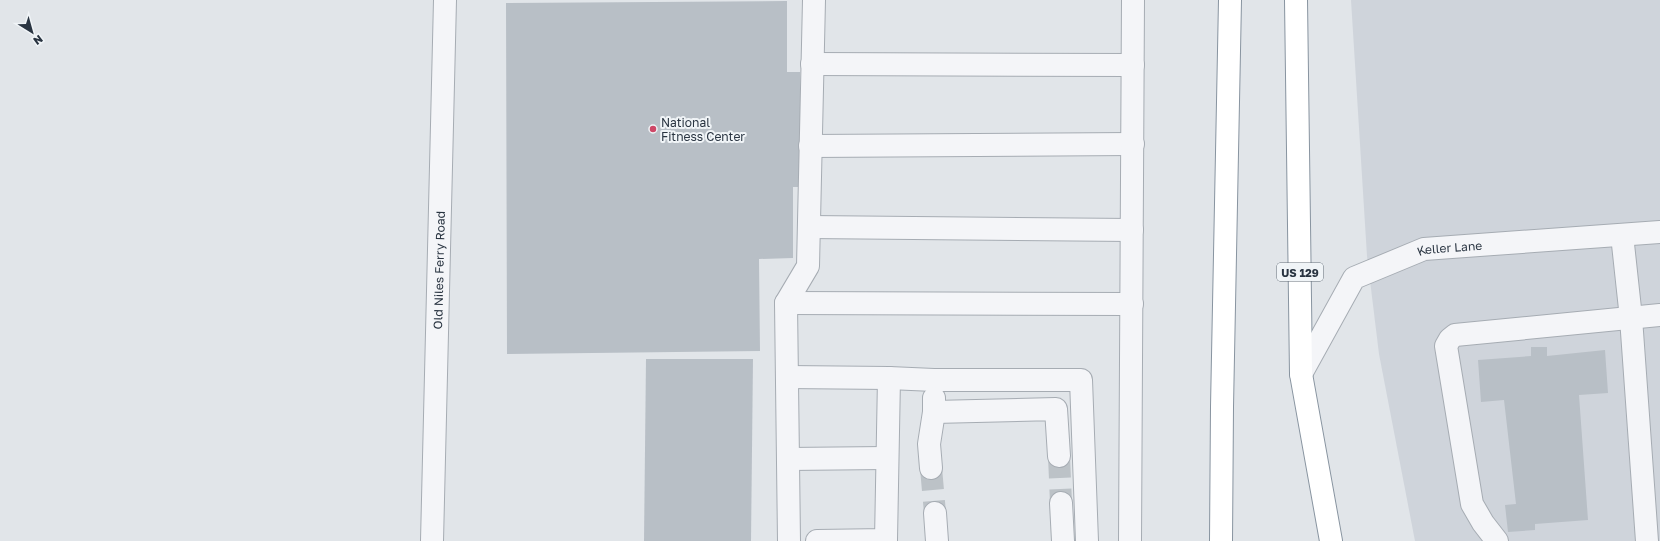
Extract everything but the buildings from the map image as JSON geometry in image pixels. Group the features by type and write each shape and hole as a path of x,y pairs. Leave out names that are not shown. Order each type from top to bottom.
{"highway":[{"path":"1221,541 1222,407 1230,0"},
{"name":"US 129","path":"1296,0 1301,374 1330,541"}],"street":[{"name":"Old Niles Ferry Road","path":"432,541 445,0"},
{"path":"789,541 786,303 808,266 814,0"},
{"path":"1130,541 1134,0"},
{"path":"812,64 1133,65"},
{"path":"810,146 1133,144"},
{"path":"808,227 1132,230"},
{"name":"Keller Lane","path":"1301,374 1354,278 1424,249 1660,232"},
{"path":"1622,235 1631,318 1647,541"},
{"path":"786,303 1132,304"},
{"path":"1497,541 1483,523 1472,504 1446,346 1450,339 1455,335 1660,316"},
{"path":"787,377 934,380 1081,380 1088,541"},
{"path":"817,541 886,540 886,458 889,378"},
{"path":"931,468 930,444 934,412 934,380"},
{"path":"934,412 1056,410 1059,456"},
{"path":"788,459 886,458"},
{"path":"1061,503 1063,541"},
{"path":"935,514 937,541"}],"shaded area":[{"path":"1351,0 1660,0 1660,541 1415,541 1379,354 1367,256"}],"tunnel":[{"path":"1059,456 1061,503"},
{"path":"931,468 935,513"}],"place":[{"name":"National Fitness Center","path":"653,129"}]}
